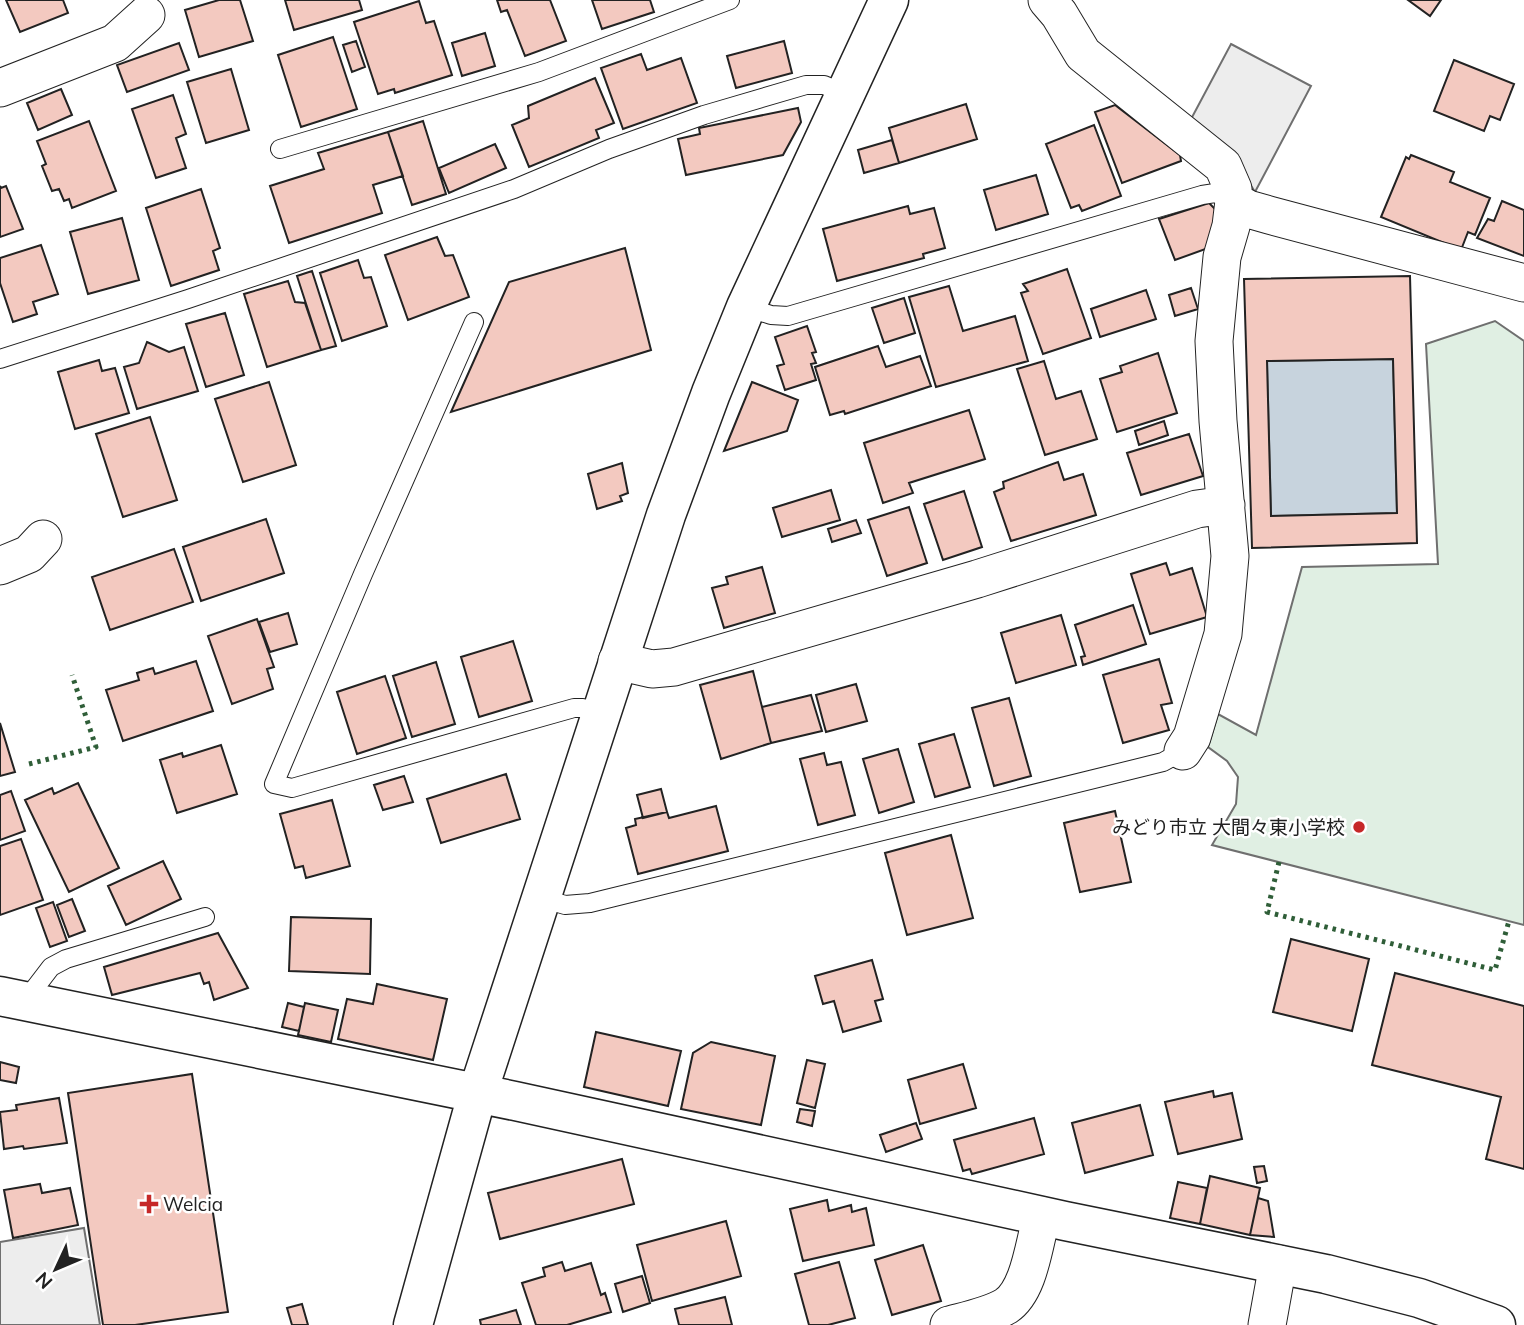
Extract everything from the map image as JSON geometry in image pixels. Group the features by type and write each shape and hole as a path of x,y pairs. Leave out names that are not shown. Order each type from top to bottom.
{"street":[{"path":"413,1325 477,1095 617,661 698,425 746,307 889,0"},
{"path":"1047,0 1059,14 1083,54 1223,166 1233,189 1231,226 1222,257 1214,341 1230,556 1223,634 1192,737 1183,751"},
{"path":"0,88 114,43 146,15"},
{"path":"1234,201 1248,209 1524,283"},
{"path":"617,661 652,669 674,667 977,579 1197,509 1226,505"},
{"path":"0,566 29,554 43,539"},
{"path":"13,998 1278,1264 1419,1298 1496,1325"},
{"path":"949,1325 991,1313 1018,1296 1025,1281 1042,1216"},
{"path":"1267,1325 1278,1264"}],"lane":[{"path":"280,149 539,72 730,0"},
{"path":"0,359 514,189 609,149 704,115 806,85 824,85 845,94"},
{"path":"746,307 771,315 788,316 1202,195 1215,193 1234,201"},
{"path":"474,322 274,784 292,788 573,708 601,714"},
{"path":"541,898 565,905 590,903 1163,762 1183,751"},
{"path":"13,998 51,967 66,959 205,917"}],"green space":[{"path":"1495,321 1524,341 1524,925 1212,845 1236,804 1238,777 1227,761 1208,747 1218,714 1256,735 1302,567 1438,564 1426,344"}],"shaded area":[{"path":"1231,44 1311,86 1255,192 1234,158 1190,121"},
{"path":"1393,359 1397,513 1271,516 1267,361"},
{"path":"84,1228 100,1325 0,1325 0,1242"}],"building":[{"path":"6,0 63,0 68,13 20,32"},
{"path":"219,0 240,0 253,41 199,57 185,10"},
{"path":"285,0 359,0 362,10 294,30"},
{"path":"497,0 550,0 566,41 525,56 507,10 501,12"},
{"path":"592,0 650,0 654,12 602,29"},
{"path":"1408,0 1441,0 1430,16"},
{"path":"419,1 426,23 434,21 452,75 395,93 394,89 378,94 354,22"},
{"path":"485,33 495,66 462,76 452,43"},
{"path":"333,37 357,109 301,127 278,55"},
{"path":"356,41 365,67 352,72 343,45"},
{"path":"784,41 792,73 736,88 727,56"},
{"path":"179,43 189,70 127,92 117,65"},
{"path":"641,54 647,70 681,58 697,103 623,129 601,68"},
{"path":"1454,60 1514,84 1500,120 1490,116 1484,131 1434,111"},
{"path":"231,69 249,130 206,143 187,82"},
{"path":"595,78 614,123 596,130 599,138 529,167 512,125 529,118 528,106"},
{"path":"61,89 72,115 38,130 27,103"},
{"path":"173,95 186,134 176,138 186,168 156,178 132,109"},
{"path":"966,104 977,139 899,163 889,128"},
{"path":"1115,105 1180,155 1181,161 1122,183 1095,112"},
{"path":"798,108 801,122 783,155 686,175 678,139 700,134 699,128"},
{"path":"89,121 116,191 72,208 69,199 64,201 59,189 52,191 42,166 46,164 37,141"},
{"path":"423,121 446,194 412,205 388,132"},
{"path":"1094,125 1121,196 1082,211 1079,205 1071,208 1046,144"},
{"path":"388,132 403,176 373,185 382,213 289,243 270,186 324,169 318,153"},
{"path":"892,140 899,163 864,173 858,150"},
{"path":"495,144 506,168 449,193 439,168"},
{"path":"1411,155 1454,172 1450,182 1490,198 1475,235 1468,232 1461,250 1381,217 1406,157 1409,159"},
{"path":"1036,175 1048,214 996,230 984,190"},
{"path":"0,186 6,186 23,229 0,237"},
{"path":"201,189 220,248 213,251 219,270 171,286 146,208"},
{"path":"1502,201 1524,210 1524,256 1477,238 1488,219 1494,221"},
{"path":"1209,203 1219,213 1211,247 1175,260 1159,219"},
{"path":"908,206 910,214 934,208 945,248 923,254 924,258 837,281 823,229"},
{"path":"122,218 139,280 88,294 70,232"},
{"path":"437,237 445,256 453,255 469,297 408,320 385,255"},
{"path":"41,245 58,294 33,302 37,314 13,322 0,283 0,258"},
{"path":"625,248 651,350 451,412 509,282"},
{"path":"358,260 364,278 371,277 387,326 342,341 320,273"},
{"path":"1067,269 1091,338 1043,354 1021,293 1028,291 1023,284"},
{"path":"312,271 336,346 321,350 297,276"},
{"path":"1410,276 1417,543 1252,548 1244,279","holes":["1393,359 1397,513 1271,516 1267,361"]},
{"path":"288,281 295,302 305,303 321,350 267,367 244,294"},
{"path":"949,286 963,331 1015,316 1028,361 936,387 909,297"},
{"path":"1191,288 1198,309 1175,316 1169,295"},
{"path":"1146,290 1156,319 1100,337 1091,309"},
{"path":"904,298 915,333 884,343 872,308"},
{"path":"225,313 244,375 206,387 186,324"},
{"path":"807,326 816,352 812,353 816,363 811,364 816,380 785,390 777,366 784,364 775,337"},
{"path":"147,342 169,352 184,347 198,391 137,409 124,367 139,363"},
{"path":"878,346 886,367 920,356 931,386 845,414 844,411 830,415 815,367"},
{"path":"1158,353 1177,413 1117,432 1100,379 1122,372 1120,366"},
{"path":"99,360 102,371 115,368 129,413 75,429 58,372"},
{"path":"1044,361 1056,399 1081,391 1097,439 1045,455 1017,369"},
{"path":"269,382 296,465 243,482 215,399"},
{"path":"752,382 798,400 787,431 724,451"},
{"path":"969,410 985,459 909,483 913,493 883,503 864,443"},
{"path":"150,417 177,500 123,517 96,434"},
{"path":"1164,421 1168,435 1139,445 1135,431"},
{"path":"1189,434 1203,476 1141,495 1127,453"},
{"path":"1058,462 1064,480 1083,474 1096,515 1011,541 994,492 1004,488 1003,482"},
{"path":"622,463 628,493 620,496 622,501 597,509 588,474"},
{"path":"831,490 840,520 782,537 773,508"},
{"path":"964,491 982,547 943,560 924,504"},
{"path":"909,507 927,563 887,576 868,520"},
{"path":"266,519 284,573 201,601 183,547"},
{"path":"856,520 861,533 832,542 828,529"},
{"path":"174,549 193,602 110,630 92,577"},
{"path":"1166,563 1170,575 1192,568 1207,617 1150,634 1131,574"},
{"path":"762,567 775,613 724,628 712,588 728,584 726,577"},
{"path":"1133,605 1146,644 1083,665 1081,657 1085,656 1075,625"},
{"path":"288,613 297,644 270,652 259,622"},
{"path":"1061,615 1076,665 1016,683 1001,633"},
{"path":"257,619 274,667 267,669 273,689 232,704 208,636"},
{"path":"513,641 532,701 479,717 461,657"},
{"path":"1159,659 1172,703 1161,705 1169,730 1123,743 1103,675"},
{"path":"196,661 213,711 123,741 106,690 139,680 137,673 153,668 155,674"},
{"path":"436,662 455,724 412,737 393,676"},
{"path":"753,671 771,743 721,759 700,685"},
{"path":"385,676 406,738 357,754 337,692"},
{"path":"856,684 867,721 826,732 816,695"},
{"path":"811,695 822,731 771,743 762,707"},
{"path":"1009,698 1031,776 994,786 972,708"},
{"path":"0,723 15,772 0,776"},
{"path":"954,734 970,787 935,797 919,744"},
{"path":"221,745 237,794 177,813 160,760 182,753 183,757"},
{"path":"898,749 914,802 879,813 863,759"},
{"path":"824,753 827,765 841,762 855,815 818,825 800,759"},
{"path":"506,774 520,819 441,843 427,799"},
{"path":"404,776 413,802 383,810 374,785"},
{"path":"78,783 119,868 69,892 25,800 52,788 54,794"},
{"path":"661,789 667,812 643,818 637,795"},
{"path":"11,791 25,831 0,840 0,795"},
{"path":"332,800 350,866 306,878 303,866 295,868 280,814"},
{"path":"716,806 728,851 638,874 626,828 636,825 635,819 667,812 669,818"},
{"path":"1115,811 1131,882 1080,892 1064,823"},
{"path":"951,835 973,918 907,935 885,853"},
{"path":"21,839 43,900 0,915 0,846"},
{"path":"163,861 181,899 126,925 108,886"},
{"path":"72,899 85,931 69,937 57,905"},
{"path":"53,902 67,941 50,947 36,908"},
{"path":"291,917 371,919 370,974 289,971"},
{"path":"218,933 248,988 214,1000 209,982 204,984 200,973 112,995 104,967"},
{"path":"1291,939 1369,959 1352,1031 1273,1012"},
{"path":"872,960 883,999 875,1001 881,1021 843,1032 834,1001 823,1004 815,976"},
{"path":"1395,973 1524,1006 1524,1169 1486,1159 1501,1097 1372,1065"},
{"path":"377,984 447,999 433,1060 338,1039 347,999 373,1004"},
{"path":"288,1003 304,1007 299,1031 282,1027"},
{"path":"305,1003 338,1010 331,1042 298,1035"},
{"path":"596,1032 681,1051 668,1106 584,1087"},
{"path":"711,1042 775,1056 761,1125 681,1109 693,1053"},
{"path":"807,1060 825,1064 815,1108 797,1103"},
{"path":"0,1062 19,1067 16,1083 0,1080"},
{"path":"963,1064 976,1108 920,1124 908,1080"},
{"path":"192,1074 228,1312 135,1325 103,1325 68,1093"},
{"path":"1213,1091 1214,1097 1232,1093 1242,1139 1178,1154 1165,1102"},
{"path":"59,1098 67,1143 4,1149 0,1112 17,1110 16,1105"},
{"path":"1140,1105 1153,1155 1085,1173 1072,1123"},
{"path":"800,1109 815,1111 812,1126 797,1122"},
{"path":"1034,1118 1044,1154 972,1174 970,1169 963,1171 954,1140"},
{"path":"916,1123 922,1139 886,1152 880,1135"},
{"path":"622,1159 634,1204 500,1239 488,1193"},
{"path":"1264,1166 1267,1181 1257,1183 1254,1167"},
{"path":"1210,1176 1260,1188 1250,1235 1200,1224"},
{"path":"1178,1182 1207,1188 1200,1224 1170,1218"},
{"path":"40,1184 42,1193 70,1188 78,1225 13,1238 4,1190"},
{"path":"1258,1198 1268,1201 1274,1237 1250,1235"},
{"path":"827,1200 829,1211 851,1205 852,1212 866,1208 874,1245 803,1261 790,1209"},
{"path":"726,1221 741,1276 652,1301 637,1245"},
{"path":"923,1245 941,1301 892,1315 875,1260"},
{"path":"562,1262 565,1271 591,1263 601,1295 605,1293 611,1312 567,1325 536,1325 522,1283 545,1276 543,1268"},
{"path":"839,1262 855,1318 828,1325 809,1325 795,1274"},
{"path":"642,1276 650,1303 623,1312 615,1284"},
{"path":"725,1297 732,1325 679,1325 675,1309"},
{"path":"302,1304 308,1325 292,1325 287,1308"},
{"path":"516,1310 521,1325 481,1325 480,1320"}],"hedge":[{"path":"29,764 96,747 72,675"},
{"path":"1279,862 1267,912 1495,970 1509,921"}],"place":[{"name":"みどり市立 大間々東小学校","path":"1359,827"},
{"name":"Welcia","path":"149,1204"}]}
